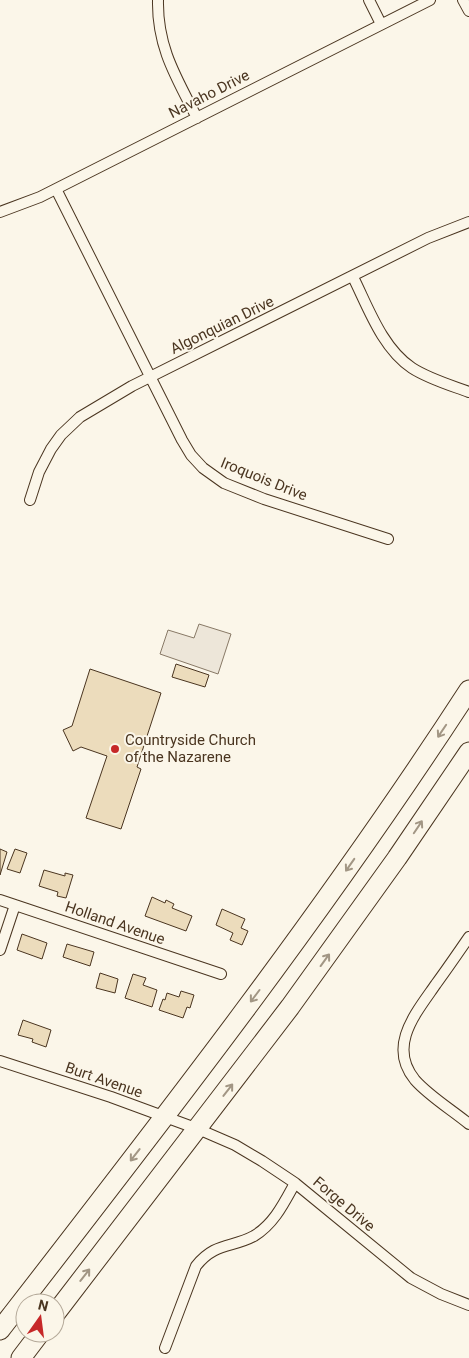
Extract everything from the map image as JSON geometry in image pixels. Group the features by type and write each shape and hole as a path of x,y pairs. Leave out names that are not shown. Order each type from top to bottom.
{"highway":[{"path":"0,1330 165,1116 316,914 469,690"},
{"path":"65,1301 338,943 469,752"},
{"path":"21,1358 32,1343"}],"street":[{"path":"158,0 159,32 164,49 197,118"},
{"path":"369,0 381,24"},
{"name":"Navaho Drive","path":"0,212 17,207 56,189 430,0"},
{"path":"463,0 469,11"},
{"name":"Iroquois Drive","path":"56,189 182,440 191,455 209,474 224,483 264,499 388,539"},
{"name":"Algonquian Drive","path":"30,500 39,472 61,435 73,422 102,403 428,238 469,222"},
{"path":"353,277 377,325 394,351 413,369 469,392"},
{"name":"Holland Avenue","path":"0,900 221,974"},
{"path":"0,950 15,905"},
{"path":"469,938 414,1015 406,1031 404,1048 407,1065 415,1080 469,1124"},
{"name":"Burt Avenue","path":"0,1061 165,1116 198,1129"},
{"name":"Forge Drive","path":"198,1129 235,1145 295,1183 411,1278 441,1294 469,1305"},
{"path":"165,1348 196,1266 201,1259 215,1249 256,1234 270,1223 280,1210 295,1183"}],"shaded area":[{"path":"199,624 231,634 218,674 160,654 168,630 194,638"}],"building":[{"path":"176,664 209,675 205,687 172,677"},
{"name":"Countryside Church of the Nazarene","path":"90,669 161,693 137,767 141,769 121,829 86,818 107,756 81,747 73,751 63,730 72,726"},
{"path":"0,849 7,852 0,875"},
{"path":"15,849 27,853 20,873 7,869"},
{"path":"44,870 65,876 65,873 73,875 66,898 57,896 58,892 39,886"},
{"path":"152,897 165,903 166,900 174,904 172,908 192,916 186,931 145,916"},
{"path":"222,909 245,919 241,928 248,931 242,945 230,940 233,933 216,925"},
{"path":"22,934 47,943 42,959 17,950"},
{"path":"67,944 94,952 90,966 63,957"},
{"path":"100,973 118,979 115,993 96,988"},
{"path":"133,974 146,978 143,985 157,990 152,1007 125,998"},
{"path":"181,991 194,995 190,1008 187,1007 183,1018 159,1010 167,993 179,997"},
{"path":"23,1020 51,1030 46,1047 32,1042 33,1039 18,1035"}],"place":[{"name":"Countryside Church of the Nazarene","path":"115,749"}]}
